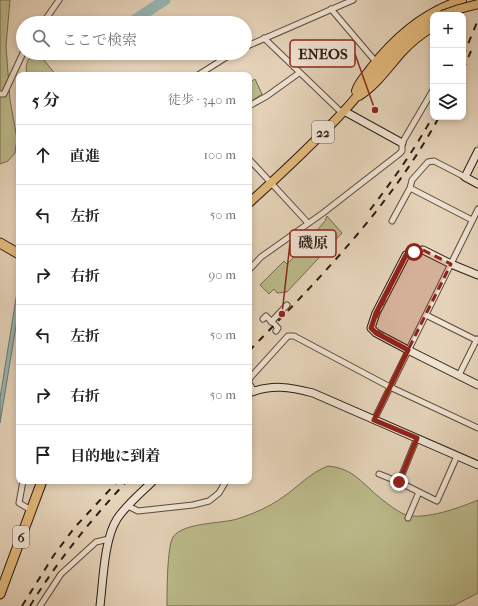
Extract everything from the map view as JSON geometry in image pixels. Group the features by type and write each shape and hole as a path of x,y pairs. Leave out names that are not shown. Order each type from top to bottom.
{"highway":[{"path":"0,243 16,252"},
{"name":"6","path":"0,594 41,484"}],"main road":[{"path":"355,98 357,88 376,62 400,35 418,20 463,0"},
{"path":"450,12 478,4"},
{"name":"22","path":"252,201 343,112 391,55 410,35 430,22"},
{"path":"355,98 369,90 402,51 430,29"}],"street":[{"path":"47,16 60,0"},
{"path":"252,44 353,0"},
{"path":"459,12 463,0"},
{"path":"330,9 376,62"},
{"path":"264,38 343,112 402,143"},
{"path":"0,94 4,94 20,60"},
{"path":"203,72 222,60"},
{"path":"252,104 267,96 300,73"},
{"path":"252,267 261,257 323,213 399,154 402,151 402,143 430,95"},
{"path":"465,177 478,151"},
{"path":"392,221 410,188 412,180 428,162 434,161 478,184"},
{"path":"252,162 308,223"},
{"path":"410,188 472,220"},
{"path":"374,420 478,209"},
{"path":"478,275 423,250 406,255 376,313 371,328 376,333 478,385"},
{"path":"272,322 287,305"},
{"path":"426,315 478,340 459,375"},
{"path":"265,318 272,322 276,329"},
{"path":"252,376 288,336 294,336 390,387 478,428"},
{"path":"252,392 271,387 290,387 313,393 478,465"},
{"path":"399,482 417,438"},
{"path":"379,474 437,501 457,456"},
{"path":"22,484 19,503 31,510"},
{"path":"100,606 109,539 118,518 150,484"},
{"path":"128,506 138,511 193,505 209,501 219,493 224,484"},
{"path":"408,518 419,492"},
{"path":"40,606 61,574 96,542 109,539"}],"highlighted area":[{"path":"423,250 451,264 408,350 371,328 406,255"}],"shaded area":[{"path":"0,0 10,0 6,46 10,100 16,133 16,146 15,153 8,161 0,164"},
{"path":"28,60 44,60 54,72 27,72"},
{"path":"255,79 262,94 252,101 252,81"},
{"path":"327,216 342,233 287,292 277,293 274,289 269,294 260,285 284,261 287,264 292,259 325,221"},
{"path":"328,466 351,473 387,504 406,515 433,515 452,510 478,500 478,593 453,606 167,606 168,570 171,542 173,537 178,532 203,524 230,521 267,507 278,501 310,476"}],"water":[{"path":"16,299 16,326 0,423 0,398"}],"waterway":[{"path":"141,16 165,0"}],"railway":[{"path":"466,49 478,20"},
{"path":"466,63 471,51"},
{"path":"370,210 403,164 431,120"},
{"path":"252,348 327,269 376,211 420,150 437,120"},
{"path":"22,606 54,555 75,527 115,484"},
{"path":"30,606 76,541 124,484"}],"place":[{"name":"ENEOS","path":"375,110"},
{"name":"磯原","path":"282,314"}],"route":[{"path":"399,482 417,438 374,420 408,350 376,333 371,328 376,313 406,255 414,252"}]}
